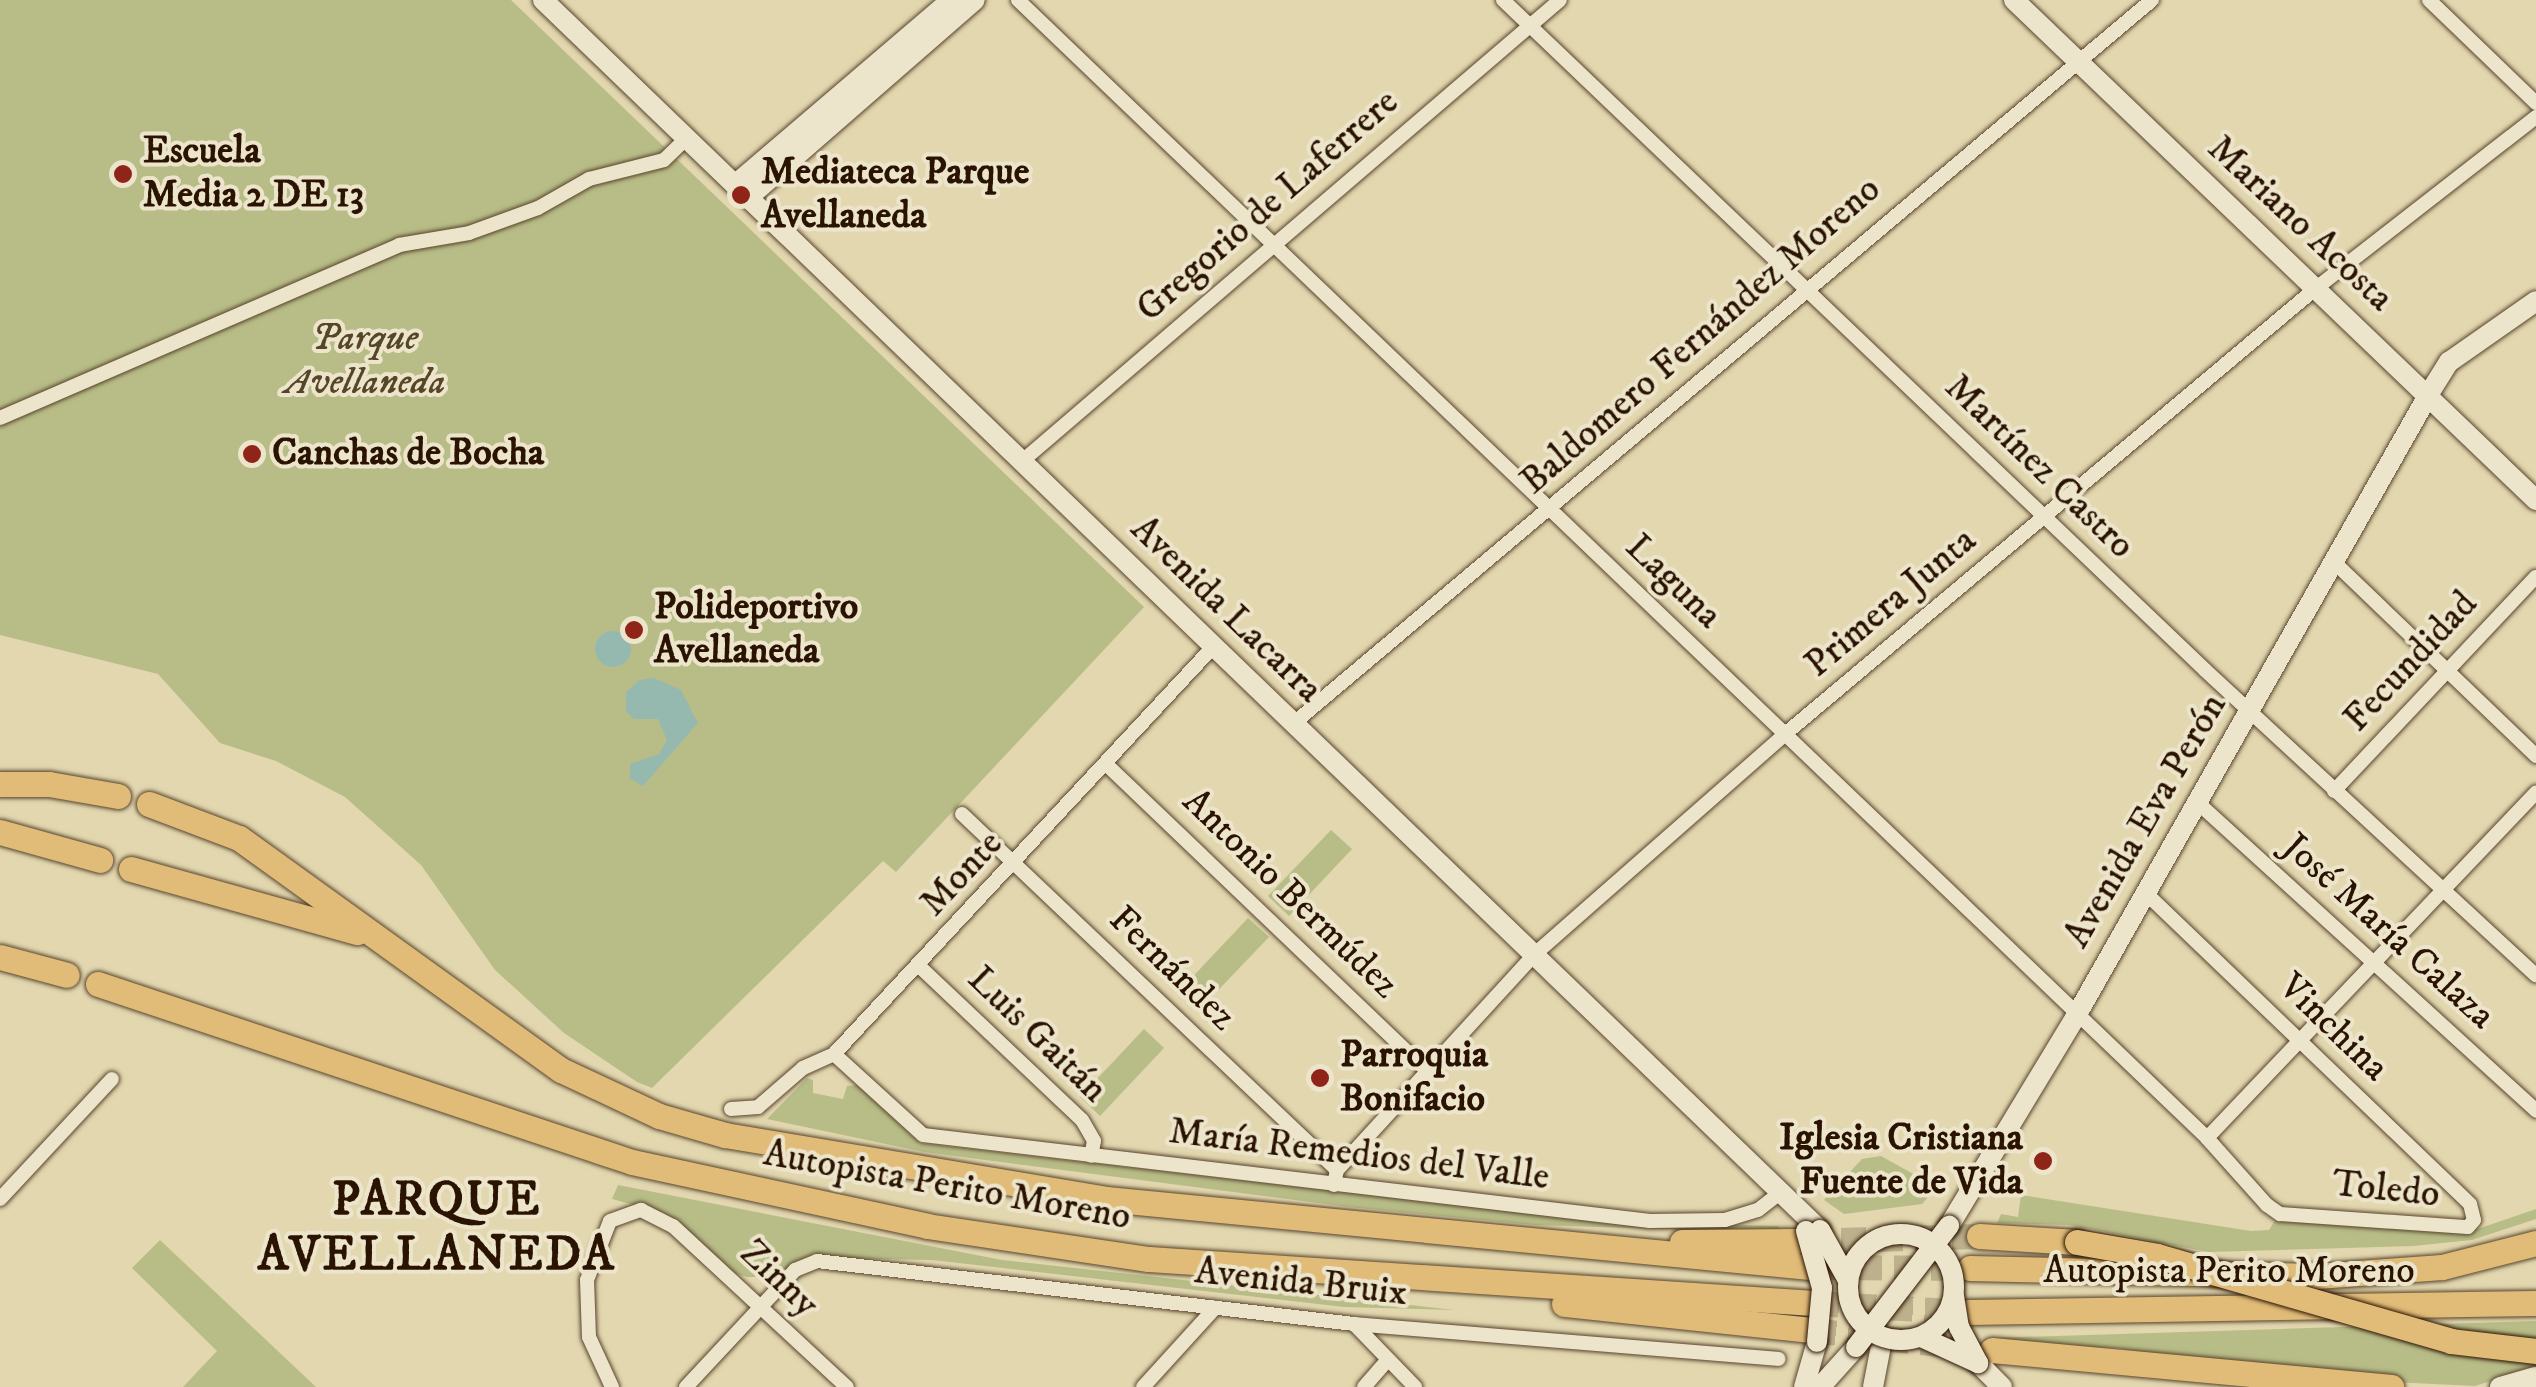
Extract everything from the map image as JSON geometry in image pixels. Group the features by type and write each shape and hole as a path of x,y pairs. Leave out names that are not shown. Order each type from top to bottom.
{"highway":[{"path":"0,784 49,784 118,796"},
{"name":"Autopista Perito Moreno","path":"149,804 240,838 561,1070 658,1116 725,1134 1106,1199 1810,1266"},
{"path":"0,832 100,860"},
{"name":"Autopista Perito Moreno","path":"131,868 376,938"},
{"path":"0,957 67,975"},
{"name":"Autopista Perito Moreno","path":"98,984 632,1162 745,1190 926,1226 1149,1259 1400,1280 1814,1303"},
{"path":"1562,1245 1808,1234"},
{"path":"1980,1236 2077,1242 2157,1256 2452,1342 2536,1351"},
{"name":"Autopista Perito Moreno","path":"1970,1268 2317,1276 2442,1267 2536,1243"},
{"path":"1400,1280 1814,1336"},
{"name":"Autopista Perito Moreno","path":"1961,1304 2490,1308 2536,1304"},
{"path":"1985,1356 2390,1387"},
{"path":"2045,1358 2160,1387"},
{"path":"2209,1373 2242,1387"}],"street":[{"name":"Avenida Lacarra","path":"543,0 743,189 1020,464 1536,954 1796,1208 1808,1234"},
{"path":"743,189 951,0"},
{"path":"743,189 976,0"},
{"name":"Laguna","path":"1018,0 2207,1138 2280,1214"},
{"name":"Martínez Castro","path":"1503,0 2250,712 2536,975"},
{"name":"Gregorio de Laferrere","path":"1020,464 1560,0"},
{"name":"Mariano Acosta","path":"2014,0 2315,288 2430,392 2536,500"},
{"name":"Baldomero Fernández Moreno","path":"1294,723 1550,510 2075,58 2152,0"},
{"path":"2429,0 2536,103"},
{"name":"Primera Junta","path":"1336,1178 1427,1071 1536,954 1785,734 2315,288 2536,117"},
{"path":"0,418 399,245 469,233 538,208 588,179 664,160 688,136"},
{"name":"Avenida Eva Perón","path":"1820,1387 1872,1341 1949,1226 2076,1016 2449,362 2536,301"},
{"path":"2335,563 2536,756"},
{"name":"Fecundidad","path":"2334,791 2536,577"},
{"name":"Monte","path":"731,1109 758,1107 803,1068 834,1054 1016,865 1214,646"},
{"name":"Antonio Bermúdez","path":"1108,765 1427,1071"},
{"path":"2207,1138 2536,794"},
{"name":"José María Calaza","path":"2196,802 2536,1111"},
{"name":"Fernández","path":"962,814 1336,1178"},
{"name":"Vinchina","path":"2144,892 2474,1212"},
{"name":"Luis Gaitán","path":"919,966 1082,1120 1094,1140 1091,1156"},
{"name":"María Remedios del Valle","path":"834,1054 923,1135 1091,1156 1336,1178 1698,1222 1758,1210 1780,1193"},
{"path":"0,1199 112,1079"},
{"name":"Zinny","path":"612,1387 585,1317 587,1280 610,1221 631,1210 666,1221 761,1304 847,1387"},
{"name":"Toledo","path":"2280,1214 2452,1231 2468,1228 2474,1212"},
{"path":"1808,1234 1848,1280 1852,1309 1872,1341 1873,1387"},
{"path":"1804,1387 1822,1288 1808,1234"},
{"path":"1848,1280 1862,1252 1884,1237 1910,1235 1934,1246 1950,1266 1961,1304 1960,1327 1985,1356 2002,1387"},
{"name":"Avenida Bruix","path":"761,1304 796,1270 817,1261 1354,1324 1779,1359"},
{"path":"686,1387 761,1304"},
{"path":"1921,1337 1961,1304"},
{"path":"1143,1387 1215,1308"},
{"path":"1354,1324 1415,1387"},
{"path":"1872,1341 1921,1337 1985,1356"},
{"path":"1364,1387 1387,1361"},
{"path":"2500,1387 2536,1377"}],"green space":[{"name":"Polideportivo Avellaneda","path":"0,0 511,0 1144,607 896,872 883,861 652,1088 637,1082 564,1033 495,970 421,865 345,797 276,761 220,743 158,674 0,635"},
{"path":"1331,830 1352,849 1289,916 1268,896"},
{"path":"1248,918 1269,937 1204,1005 1184,986"},
{"path":"1144,1029 1164,1048 1100,1116 1080,1097"},
{"path":"807,1078 813,1080 813,1093 843,1099 847,1086 857,1085 920,1143 1601,1222 1777,1226 1787,1233 1535,1225 1349,1207 924,1152 767,1119"},
{"path":"1881,1156 1937,1187 1922,1204 1844,1214 1824,1200 1862,1159"},
{"path":"618,1185 1002,1260 1455,1310 1344,1307 932,1260 816,1258 770,1277 747,1277 727,1271 664,1213 612,1199"},
{"path":"2021,1195 2251,1231 2269,1230 2276,1219 2466,1233 2536,1209 2536,1219 2472,1240 2413,1246 2209,1252 2070,1225 1997,1223 2001,1214 2018,1217"},
{"path":"160,1240 316,1387 183,1387 217,1351 132,1268"},
{"path":"2536,1321 2536,1367 2475,1386 2330,1379 2117,1348 1992,1343 1989,1338"}],"water":[{"path":"613,631 626,636 631,649 626,662 613,667 600,662 595,649 600,636"},
{"path":"654,678 681,690 698,723 643,786 630,779 630,764 659,754 667,740 658,719 634,719 626,711 626,692 640,680"}],"tunnel":[{"path":"1804,1241 1979,1236"},
{"path":"1820,1267 1970,1268"},
{"path":"1814,1303 1968,1312"},
{"path":"1811,1330 1946,1345"}],"place":[{"name":"Escuela Media 2 DE 13","path":"123,174"},
{"name":"Mediateca Parque Avellaneda","path":"741,195"},
{"name":"Canchas de Bocha","path":"252,454"},
{"name":"Polideportivo Avellaneda","path":"634,630"},
{"name":"Parroquia Bonifacio","path":"1320,1078"},
{"name":"Iglesia Cristiana Fuente de Vida","path":"2043,1161"}],"district":[{"name":"PARQUE AVELLANEDA","path":"437,1228"}],"park label":[{"name":"Parque Avellaneda","path":"365,361"}]}
